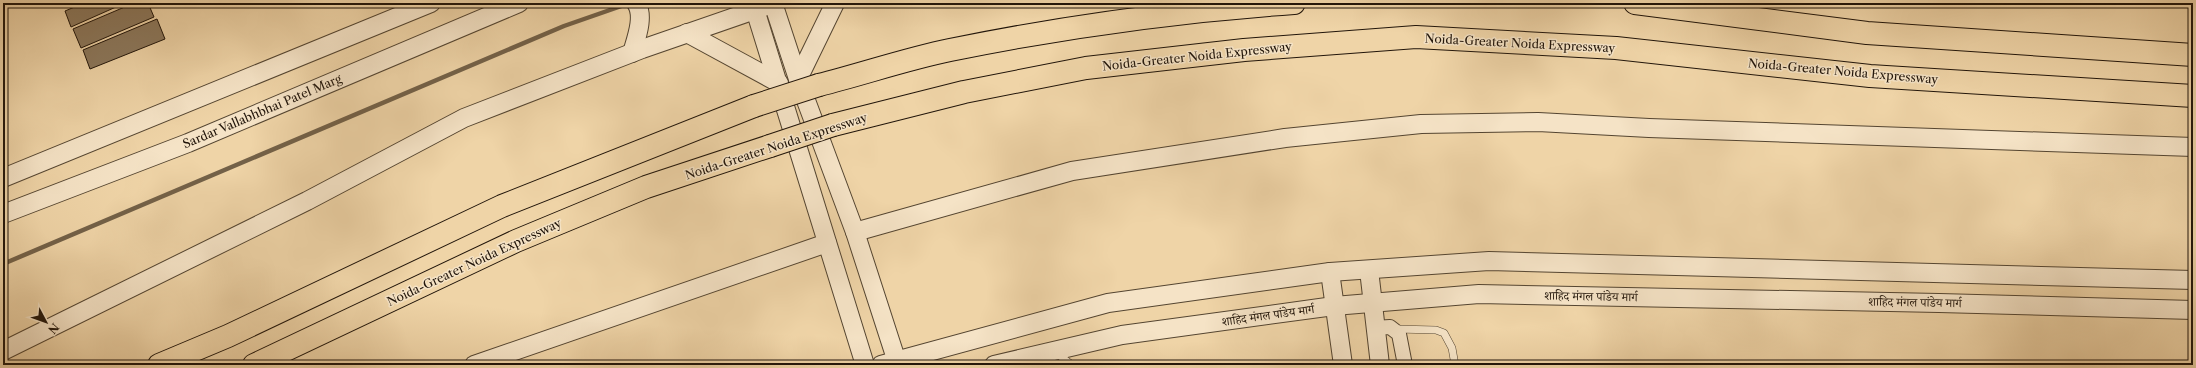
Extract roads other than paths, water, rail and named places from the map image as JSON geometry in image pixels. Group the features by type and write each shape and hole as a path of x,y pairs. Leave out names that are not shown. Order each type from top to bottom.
{"highway":[{"path":"159,365 228,336 502,206 754,106 819,86 949,50 1077,28 1240,7 1294,3"},
{"path":"1635,3 1867,33 2193,55"},
{"name":"Noida-Greater Noida Expressway","path":"254,365 516,241 646,187 833,125 964,92 1086,68 1244,50 1416,37 1616,48 1870,76 2193,96"}],"street":[{"path":"3,178 431,3"},
{"name":"Sardar Vallabhbhai Patel Marg","path":"3,214 188,143 519,3"},
{"path":"632,53 639,26 639,7 636,3"},
{"path":"3,351 307,201 464,118 754,6 774,3 798,79 855,232 892,364 1108,303 1330,272 1489,261 2193,280"},
{"path":"798,79 835,3"},
{"path":"754,6 865,365"},
{"path":"687,33 779,84"},
{"path":"855,232 1072,171 1285,138 1422,124 1538,122 1649,128 2193,147"},
{"path":"474,365 827,243"},
{"path":"1369,270 1374,328 1380,365"},
{"path":"1330,272 1343,365"},
{"name":"शाहिद मंगल पांडेय मार्ग","path":"994,365 1122,335 1334,306 1479,294 1931,302 2193,310"},
{"path":"1374,328 1390,327 1396,330 1401,339 1405,365"}],"lane":[{"path":"1396,330 1436,330 1444,333 1452,348 1455,365"},
{"path":"1054,351 1072,365"}],"waterway":[{"path":"3,264 564,26 630,3"}]}
